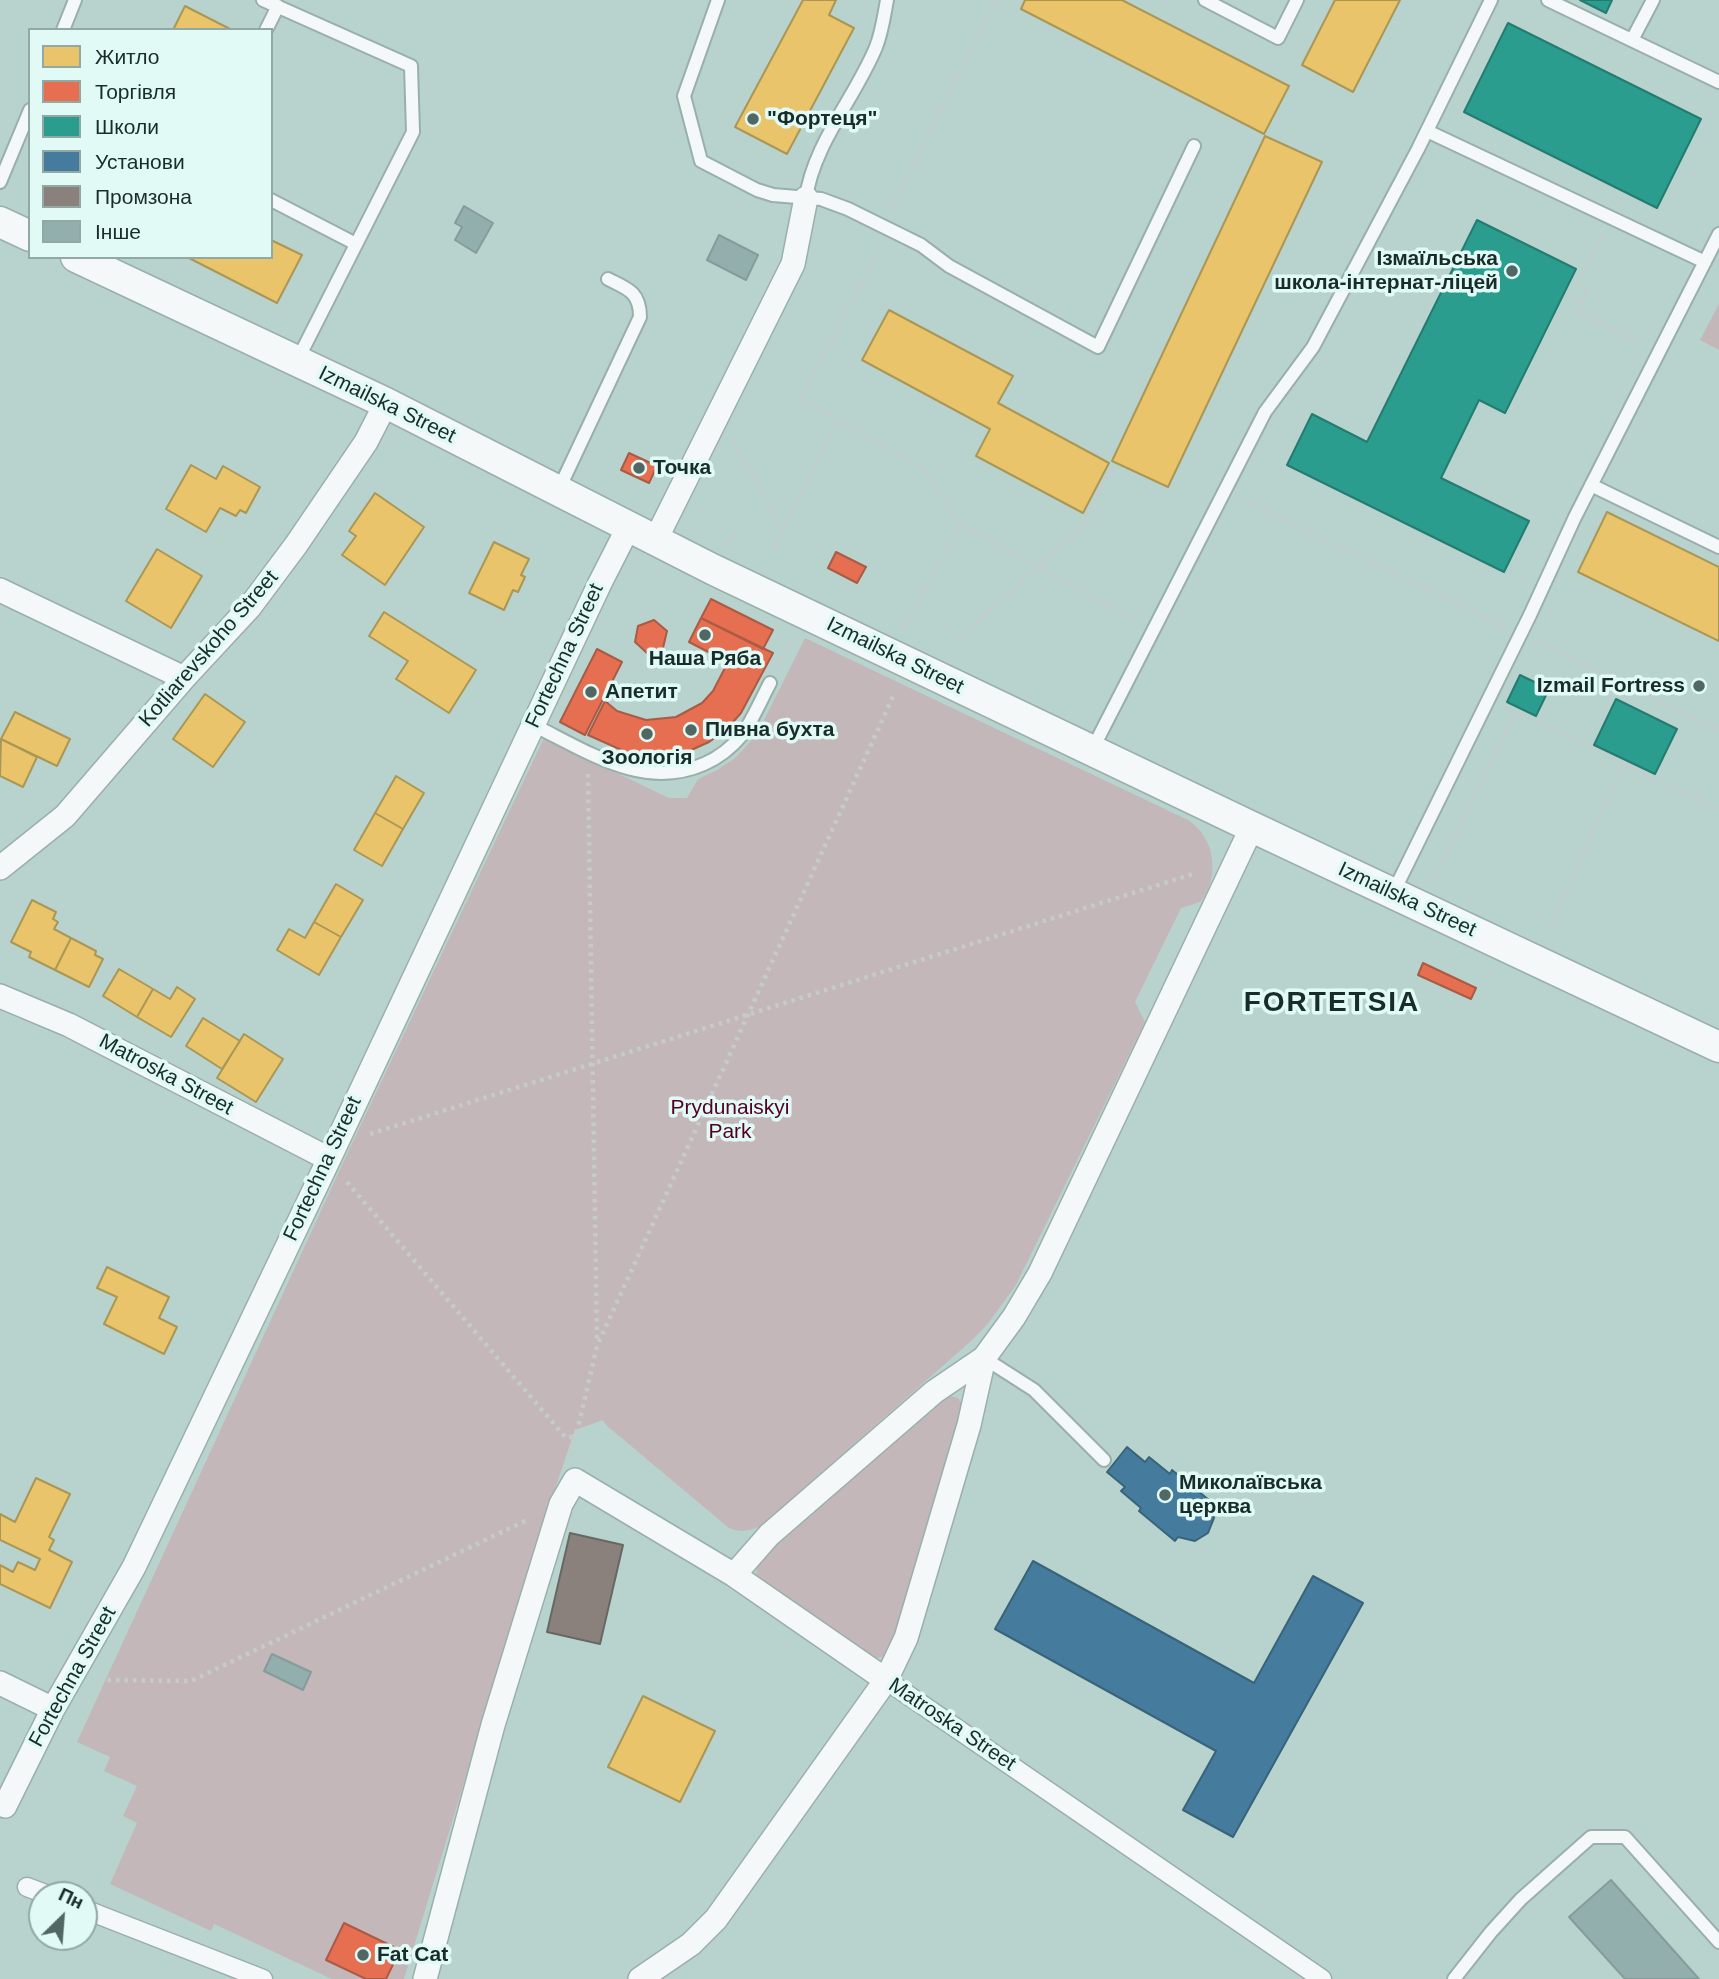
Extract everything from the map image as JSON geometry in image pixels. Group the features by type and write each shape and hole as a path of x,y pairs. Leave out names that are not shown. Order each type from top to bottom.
{"street":[{"path":"656,539 793,264 806,198"},
{"path":"0,222 28,235"},
{"name":"Izmailska Street","path":"80,259 386,403 712,569 1393,894 1719,1046"},
{"name":"Kotliarevskoho Street","path":"0,868 65,816 184,678 249,608 296,545 366,442 386,403"},
{"name":"Fortechna Street","path":"2,1805 134,1567 629,526"},
{"path":"0,590 184,678"},
{"path":"734,1575 779,1526 934,1392 984,1357 1014,1317 1040,1273 1252,827"},
{"name":"Matroska Street","path":"0,996 91,1036 329,1159"},
{"path":"640,1979 691,1944 716,1919 886,1680 906,1638 969,1425 984,1357"},
{"path":"425,1979 493,1725 561,1504 575,1480"},
{"name":"Matroska Street","path":"575,1480 734,1575 1322,1979"},
{"path":"0,1683 53,1709"},
{"path":"98,1914 263,1979"}],"lane":[{"path":"64,28 75,0"},
{"path":"263,0 411,66 413,132 297,361"},
{"path":"718,0 684,96 701,161 757,190 789,198 835,203 921,245 949,266 1098,347 1194,146"},
{"path":"806,198 816,162 876,48 887,0"},
{"path":"1205,0 1278,38 1297,0"},
{"path":"1092,750 1265,412 1313,347 1427,131 1490,0"},
{"path":"1548,0 1719,82"},
{"path":"1632,40 1653,0"},
{"path":"267,28 278,6"},
{"path":"0,182 28,115"},
{"path":"1427,131 1705,262"},
{"path":"273,201 356,244"},
{"path":"1393,894 1591,485 1719,234"},
{"path":"559,489 640,317 640,305 635,295 608,279"},
{"path":"1591,485 1719,547"},
{"path":"533,725 620,767 638,772 667,774 712,761 741,736 770,683"},
{"path":"984,1357 1034,1390 1104,1460"},
{"path":"1454,1979 1491,1931 1521,1899 1591,1837 1625,1837 1719,1942"}],"path":[{"path":"886,219 996,0"},
{"path":"886,237 801,398 922,468 960,524 1153,630"},
{"path":"1602,237 1578,284 1588,290 1577,312 1642,343"},
{"path":"775,549 838,420"},
{"path":"729,436 784,531"},
{"path":"958,640 1080,529 1113,467"},
{"path":"1224,491 1514,631"},
{"path":"902,634 960,524"},
{"path":"723,547 738,530"},
{"path":"770,683 794,636"},
{"path":"1528,638 1719,730"},
{"path":"329,1159 566,1438 576,1436 597,1346 895,692"},
{"path":"1489,699 1719,809"},
{"path":"1431,885 1517,713"},
{"path":"591,753 588,759 597,1346"},
{"path":"1550,928 1623,763"},
{"path":"359,1138 1193,874"},
{"path":"571,1437 575,1480"},
{"path":"70,1680 191,1681 561,1504"}],"green space":[{"path":"1719,304 1719,350 1700,340"},
{"name":"Prydunaiskyi Park","path":"805,638 1188,820 1197,827 1209,847 1213,870 1207,892 1200,902 1181,908 1135,1002 1145,1022 1016,1285 987,1325 970,1342 761,1526 753,1529 741,1531 729,1528 603,1420 575,1430 544,1521 404,1979 332,1979 214,1924 211,1931 110,1884 137,1823 123,1816 137,1786 104,1771 110,1757 77,1742 348,1152 544,738 669,798 687,798 698,779 735,758 749,743 761,726"},
{"path":"951,1396 958,1398 963,1404 895,1645 884,1656 869,1657 759,1582 756,1571 758,1564 763,1554 944,1399"}],"building: Житло":[{"path":"803,0 836,0 829,15 854,28 787,154 735,127"},
{"path":"1025,0 1122,0 1289,86 1264,134 1021,9"},
{"path":"1335,0 1400,0 1353,92 1302,65"},
{"path":"185,6 228,28 174,28"},
{"path":"1265,136 1322,162 1168,487 1112,461"},
{"path":"273,241 302,255 277,303 191,259 273,259"},
{"path":"889,310 1013,376 998,403 1109,463 1083,513 976,456 990,429 862,360"},
{"path":"191,465 216,479 223,466 260,487 246,513 240,510 236,516 220,508 206,532 166,509"},
{"path":"375,493 424,527 385,585 342,555 356,536 349,531"},
{"path":"1607,512 1719,567 1719,641 1578,572"},
{"path":"494,542 529,559 521,575 525,577 518,592 513,590 504,610 469,593"},
{"path":"157,549 202,576 171,628 126,601"},
{"path":"384,612 476,670 449,713 396,679 408,661 369,636"},
{"path":"205,694 245,722 213,767 173,739"},
{"path":"15,712 70,739 57,766 1,739"},
{"path":"1,739 37,757 23,787 0,776"},
{"path":"396,776 424,793 403,829 375,813"},
{"path":"375,813 403,829 382,866 354,850"},
{"path":"336,884 363,900 341,937 314,922"},
{"path":"32,900 56,912 53,919 58,922 54,929 71,938 55,970 29,957 31,952 11,942"},
{"path":"314,922 341,937 319,975 277,950 289,929 305,938"},
{"path":"71,938 96,951 95,955 103,959 89,987 55,970"},
{"path":"119,969 153,989 137,1017 103,996"},
{"path":"177,987 195,999 171,1037 137,1017 153,989 170,999"},
{"path":"203,1018 240,1041 222,1069 186,1046"},
{"path":"244,1034 283,1059 256,1102 217,1078"},
{"path":"107,1267 169,1297 159,1318 177,1327 164,1354 104,1324 117,1297 97,1288"},
{"path":"36,1478 70,1494 49,1537 54,1540 49,1550 72,1562 50,1608 0,1584 0,1565 13,1572 18,1562 35,1570 40,1559 0,1540 0,1514 15,1522"},
{"path":"643,1696 715,1731 680,1802 608,1767"}],"building: Торгівля":[{"name":"Точка","path":"629,453 657,466 649,483 621,470"},
{"path":"836,552 866,567 857,583 828,568"},
{"path":"711,599 773,630 763,649 701,618"},
{"path":"701,618 773,653 741,713 726,730 689,751 668,756 626,752 588,735 605,701 617,711 646,720 676,717 702,703 713,691 728,662 689,642"},
{"path":"654,620 667,631 663,648 647,653 635,642 638,626"},
{"name":"Апетит","path":"597,649 622,662 585,735 560,722"},
{"path":"1423,963 1476,988 1471,999 1418,975"},
{"name":"Fat Cat","path":"344,1923 400,1950 386,1979 366,1979 326,1960"}],"building: Школи":[{"path":"1580,0 1612,0 1606,13"},
{"path":"1508,23 1701,119 1657,208 1464,112"},
{"path":"1477,220 1576,269 1505,413 1479,400 1441,478 1529,521 1504,572 1287,465 1312,414 1367,442"},
{"path":"1520,675 1549,689 1536,716 1507,702"},
{"path":"1616,699 1677,729 1655,774 1594,745"}],"building: Установи":[{"name":"Миколаївська церква","path":"1127,1447 1145,1462 1149,1457 1170,1474 1172,1470 1209,1500 1207,1503 1214,1518 1208,1533 1195,1541 1178,1537 1175,1541 1139,1511 1141,1508 1121,1491 1125,1487 1107,1472"},
{"path":"1033,1561 1254,1683 1313,1576 1363,1603 1233,1837 1183,1810 1216,1751 995,1629"}],"building: Промзона":[{"path":"570,1533 623,1545 600,1644 547,1632"}],"building: Інше":[{"path":"464,206 493,223 476,253 455,240 462,227 455,223"},
{"path":"719,235 758,255 746,280 707,260"},
{"path":"272,1654 311,1672 303,1690 264,1671"},
{"path":"1611,1880 1699,1979 1625,1979 1569,1917"}],"place":[{"name":"\"Фортеця\"","path":"753,119"},
{"name":"Ізмаїльська школа-інтернат-ліцей","path":"1512,271"},
{"name":"Точка","path":"639,468"},
{"name":"Наша Ряба","path":"705,635"},
{"name":"Izmail Fortress","path":"1699,686"},
{"name":"Апетит","path":"591,692"},
{"name":"Пивна бухта","path":"691,730"},
{"name":"Зоологія","path":"647,734"},
{"name":"Миколаївська церква","path":"1165,1495"},
{"name":"Fat Cat","path":"363,1955"}],"district":[{"name":"FORTETSIA","path":"1332,1003"}]}
